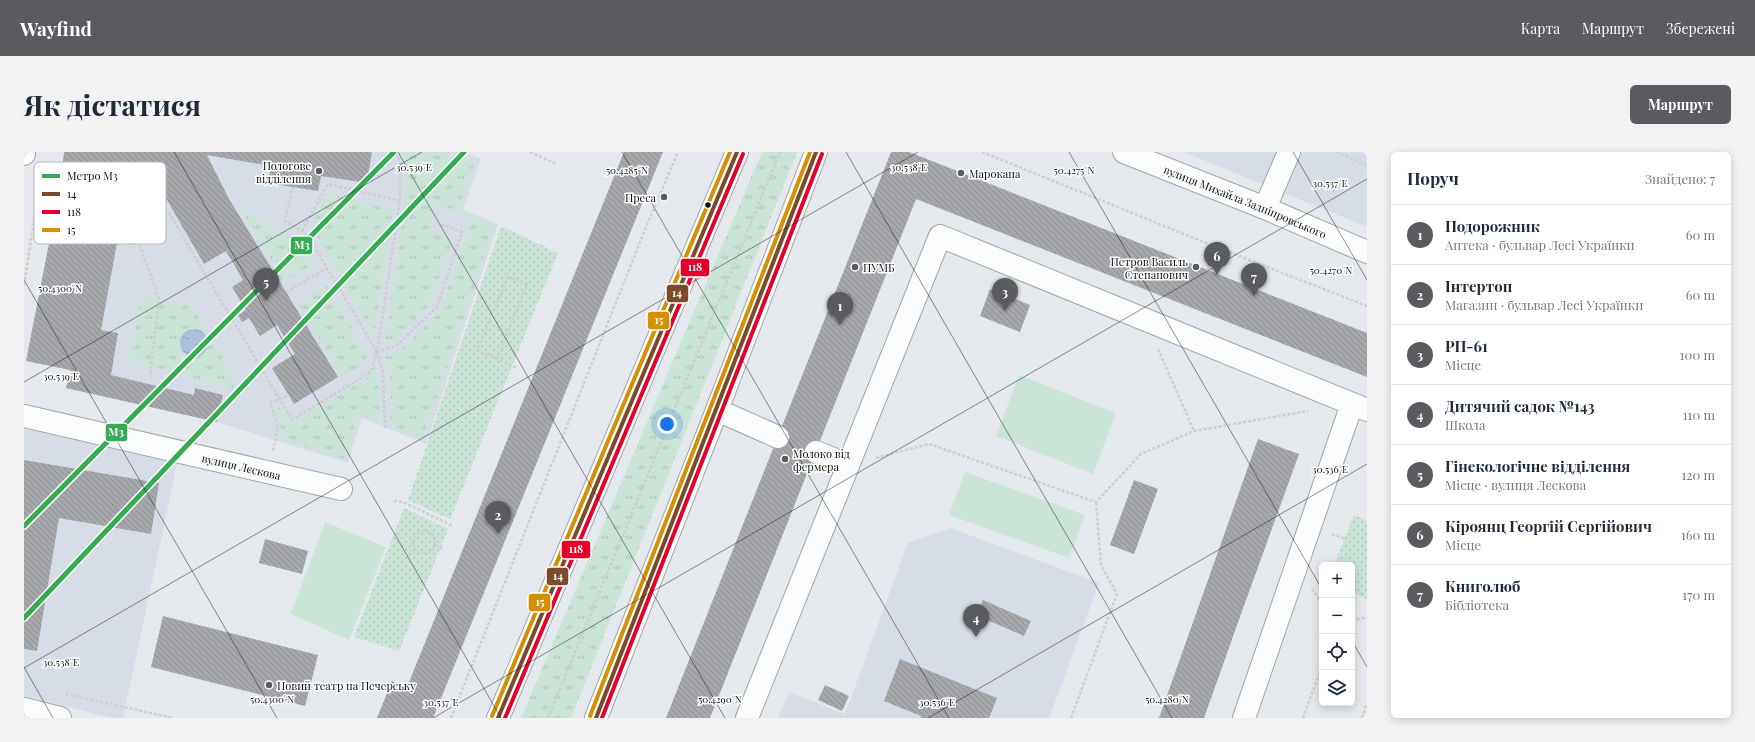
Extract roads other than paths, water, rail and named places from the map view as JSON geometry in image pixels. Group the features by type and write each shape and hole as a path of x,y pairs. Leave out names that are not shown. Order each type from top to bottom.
{"main road":[{"path":"498,718 737,152"},
{"path":"596,718 816,152"},
{"name":"вулиця Михайла Задніпровського","path":"1124,152 1265,208 1367,252"},
{"path":"1265,208 1289,152"},
{"path":"747,718 940,236 1360,407 1244,718"},
{"path":"717,410 778,437"},
{"name":"вулиця Лєскова","path":"24,416 341,489"},
{"path":"816,452 848,465"},
{"path":"24,709 60,718"}],"water":[{"path":"194,329 204,333 208,343 204,353 194,357 184,353 180,343 184,333"}],"metro line":[{"name":"M3","path":"24,526 394,152"},
{"name":"M3","path":"24,618 464,152"}],"place":[{"name":"Пологове відділення","path":"319,171"},
{"name":"Марокана","path":"961,173"},
{"name":"Преса","path":"664,197"},
{"name":"ПУМБ","path":"855,267"},
{"name":"Петров Василь Степанович","path":"1196,267"},
{"name":"Кіроянц Георгій Сергійович","path":"1217,275"},
{"name":"Книголюб","path":"1254,296"},
{"name":"Гінекологічне відділення","path":"266,301"},
{"name":"РП-61","path":"1005,311"},
{"name":"Подорожник","path":"840,325"},
{"name":"Молоко від фермера","path":"785,459"},
{"name":"Інтертоп","path":"498,534"},
{"name":"Дитячий садок №143","path":"976,637"},
{"name":"Новий театр на Печерську","path":"269,685"}]}
